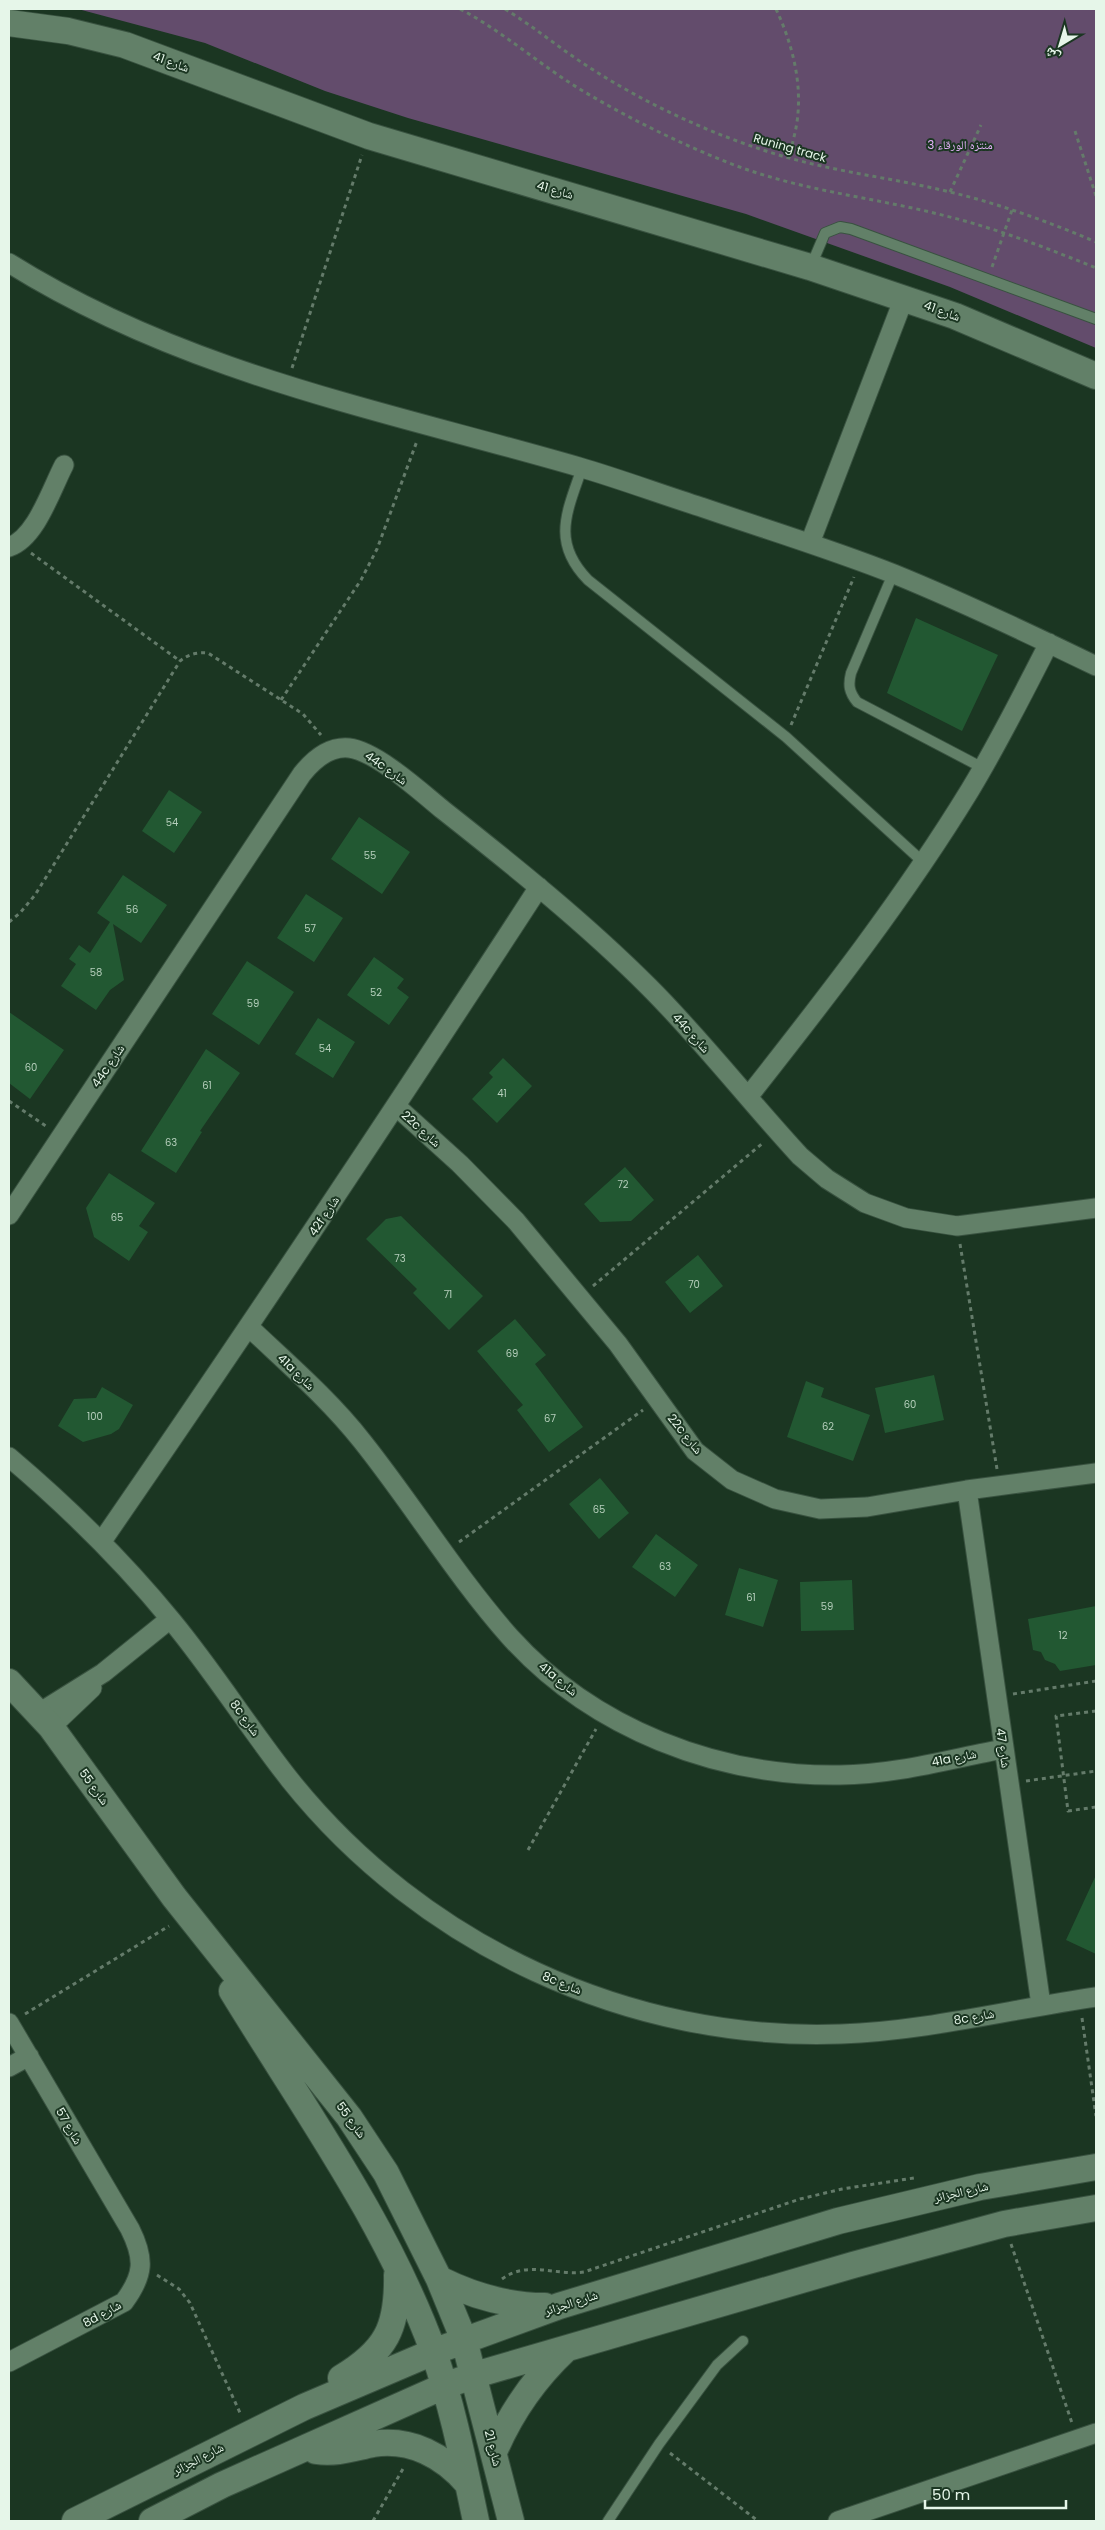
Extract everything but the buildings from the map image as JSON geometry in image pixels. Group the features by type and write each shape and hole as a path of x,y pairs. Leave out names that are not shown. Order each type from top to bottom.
{"street":[{"name":"شارع 41","path":"9,23 68,31 125,45 369,136 810,267 955,316 1096,376"},
{"path":"9,263 46,286 163,342 286,386 582,468 810,543 893,574 1049,643 1096,666"},
{"path":"810,543 904,298"},
{"path":"13,546 30,533 64,465"},
{"path":"748,1097 839,981 923,862 983,768 1049,643"},
{"name":"44c شارع","path":"9,1215 297,781 314,760 330,750 348,748 366,752 430,799 539,886 650,988 800,1156 827,1179 865,1203 906,1218 957,1226 1096,1208"},
{"name":"42f شارع","path":"102,1541 249,1327 397,1106 539,886"},
{"name":"22c شارع","path":"397,1106 460,1164 516,1221 581,1296 695,1451 732,1480 775,1499 820,1509 867,1507 1000,1485 1096,1473"},
{"name":"41a شارع","path":"249,1327 342,1418 383,1469 472,1590 512,1639 559,1682 604,1713 665,1744 722,1763 782,1774 842,1776 902,1768 1003,1749"},
{"name":"8c شارع","path":"9,1457 102,1541 170,1618 290,1780 332,1828 378,1871 427,1910 474,1941 536,1973 594,1996 654,2014 716,2027 778,2034 841,2034 904,2029 1041,2005 1088,1999"},
{"name":"شارع 47","path":"967,1490 1041,2005"},
{"path":"45,1720 86,1695 104,1673 170,1618"},
{"name":"شارع 55","path":"9,1682 45,1720 180,1906 361,2134 386,2172 439,2279 464,2340 475,2375"},
{"name":"شارع 55","path":"180,1906 352,2182 396,2265 433,2352 444,2386"},
{"name":"شارع 57","path":"9,2023 130,2229"},
{"path":"9,2066 29,2056"},
{"name":"شارع الجزائر","path":"75,2521 304,2407 433,2352 559,2306 838,2221 980,2186 1096,2167"},
{"path":"152,2521 222,2486 306,2450 444,2386 475,2375 853,2265 1004,2224 1096,2208"},
{"name":"8d شارع","path":"9,2362 124,2302 136,2286 141,2267 139,2247 130,2229"},
{"path":"304,2407 327,2388 365,2363 383,2344 394,2319 397,2302 396,2265"},
{"path":"439,2279 461,2290 494,2300 533,2306 559,2306"},
{"path":"494,2452 520,2401 542,2373 566,2348"},
{"name":"شارع 21","path":"475,2375 511,2521"},
{"path":"444,2386 476,2521"},
{"path":"838,2521 1096,2434"},
{"path":"306,2450 338,2452 387,2443 415,2447 445,2461 468,2484"}],"lane":[{"path":"810,267 826,233 840,227 1096,319"},
{"path":"582,468 567,513 564,531 567,550 575,566 588,580 786,737 923,862"},
{"path":"893,574 851,673 850,693 857,702 983,768"},
{"path":"608,2521 659,2444 716,2365 743,2340"}],"path":[{"path":"460,9 583,91 632,118 706,153 784,181 832,193 945,215 1005,233 1096,268"},
{"name":"Runing track","path":"505,9 510,10 596,72 642,98 739,141 789,158 836,170 950,192 1012,210 1096,242"},
{"path":"776,9 786,31 796,68 798,113 789,158"},
{"path":"950,192 981,125"},
{"path":"1075,131 1096,196"},
{"path":"286,386 369,136"},
{"path":"988,280 1012,210"},
{"path":"280,700 348,600 373,557 423,424"},
{"path":"13,546 180,661"},
{"path":"786,737 860,562"},
{"path":"9,922 36,895 180,661 192,654 208,653 280,700 311,723 330,750"},
{"path":"9,1101 61,1136"},
{"path":"581,1296 777,1131"},
{"path":"957,1226 1000,1485"},
{"path":"444,1552 658,1400"},
{"path":"996,1697 1096,1681"},
{"path":"1096,1711 1056,1716 1068,1811 1096,1807"},
{"path":"528,1850 604,1713"},
{"path":"1008,1784 1096,1771"},
{"path":"9,2023 180,1906"},
{"path":"1088,1999 1096,2116"},
{"path":"1004,2224 1078,2440"},
{"path":"141,2267 170,2282 190,2303 249,2434"},
{"path":"659,2444 758,2521"},
{"path":"373,2521 415,2447"}],"green space":[{"name":"منتزه الورقاء 3","path":"78,9 1096,9 1096,348 950,287 746,214 408,118 325,91 205,43"}]}
